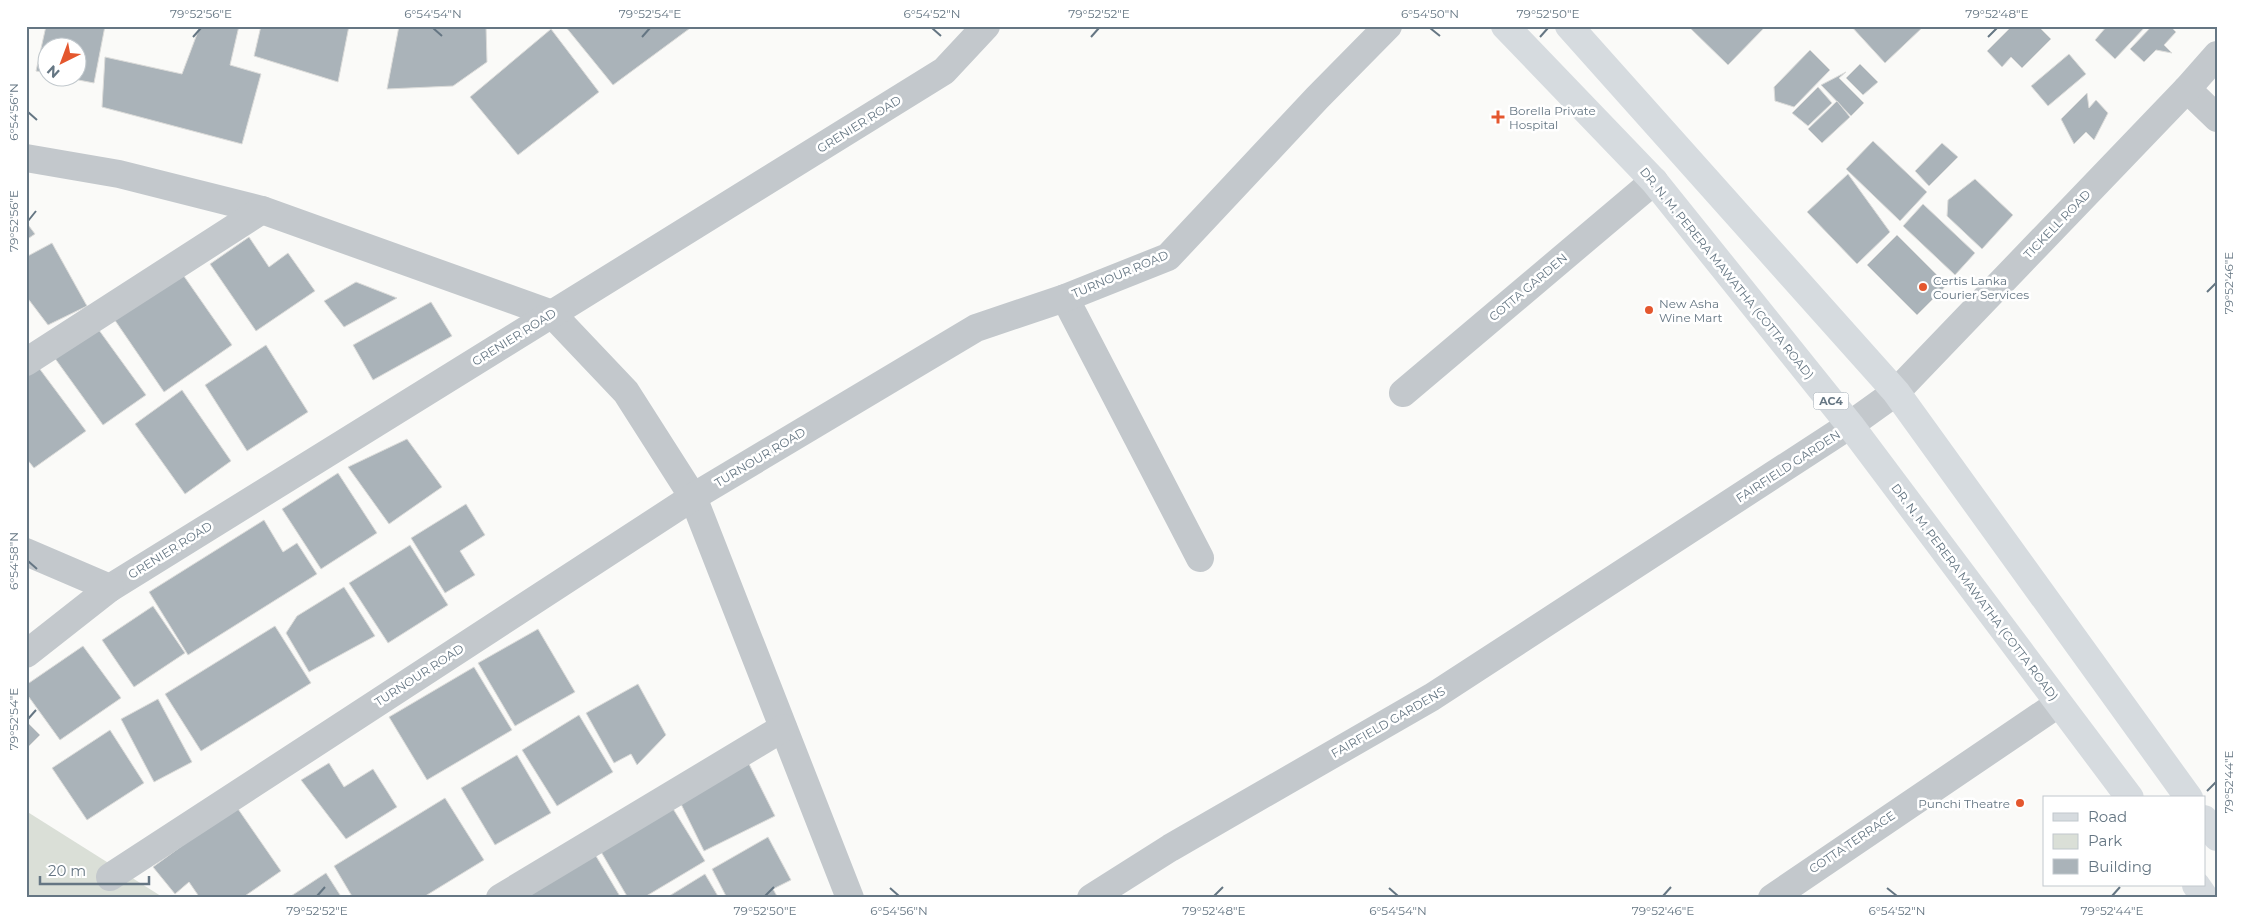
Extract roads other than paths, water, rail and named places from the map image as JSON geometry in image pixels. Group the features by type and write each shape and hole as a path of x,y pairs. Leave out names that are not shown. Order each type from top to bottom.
{"main road":[{"name":"DR. N. M. PERERA MAWATHA (COTTA ROAD)","path":"1505,26 1654,181 1850,425 2128,796"},
{"path":"1569,26 1896,392 2188,796"},
{"path":"2206,822 2217,837"},
{"path":"2197,886 2205,898"}],"street":[{"name":"GRENIER ROAD","path":"26,654 110,588 944,71 986,26"},
{"name":"TURNOUR ROAD","path":"110,877 693,497 976,328 1065,298 1168,257 1317,98 1388,26"},
{"name":"TICKELL ROAD","path":"1896,392 2187,89 2217,55"},
{"path":"2187,89 2217,118"},
{"path":"26,158 119,174 262,210 552,314 626,392 693,497 850,898"},
{"name":"COTTA GARDEN","path":"1403,393 1654,181"},
{"path":"26,362 262,210"},
{"path":"1065,298 1200,558"},
{"name":"FAIRFIELD GARDEN","path":"1678,537 1850,425 1896,392"},
{"name":"FAIRFIELD GARDENS","path":"1091,898 1170,848 1432,697 1678,537"},
{"path":"26,552 110,588"},
{"name":"COTTA TERRACE","path":"1772,898 2058,704"},
{"path":"500,898 782,728"}],"place":[{"name":"Borella Private Hospital","path":"1498,117"},
{"name":"Certis Lanka Courier Services","path":"1923,287"},
{"name":"New Asha Wine Mart","path":"1649,310"},
{"name":"Punchi Theatre","path":"2020,803"}]}
